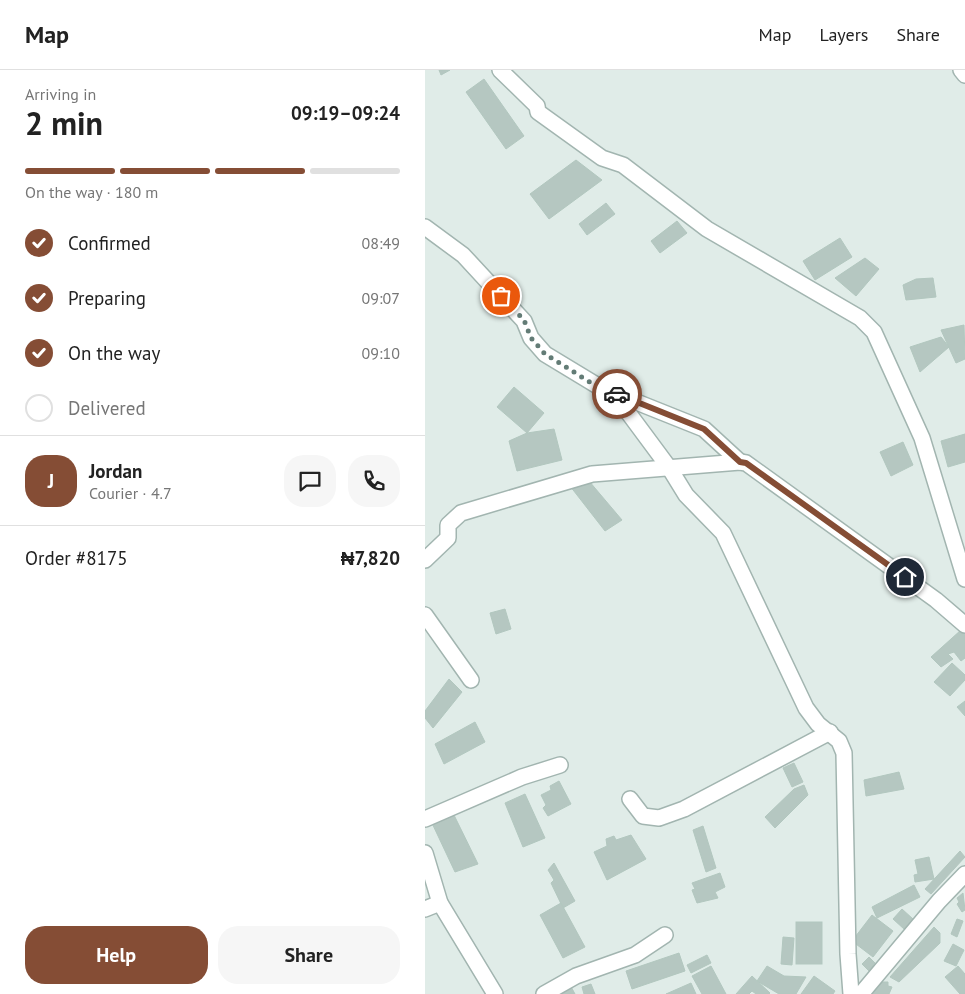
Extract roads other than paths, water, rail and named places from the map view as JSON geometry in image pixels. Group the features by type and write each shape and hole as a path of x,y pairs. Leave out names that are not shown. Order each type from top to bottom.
{"street":[{"path":"500,70 537,106 538,112 583,147 601,158 623,165 707,229 860,318 874,332 922,438 965,579"},
{"path":"961,70 965,75"},
{"path":"425,227 463,254 524,320 531,338 545,354 616,397 670,469 686,495 723,533 806,708 818,724 831,732 839,741 844,754 847,935 851,994"},
{"path":"593,384 704,429 740,462"},
{"path":"425,560 448,538 448,525 461,513 592,474 740,462 746,463 963,621"},
{"path":"425,615 471,680"},
{"path":"630,799 643,816 659,818 684,809 831,732"},
{"path":"425,819 523,777 560,765"},
{"path":"425,854 440,903 495,994"},
{"path":"861,994 939,901 965,874"},
{"path":"425,909 440,903"},
{"path":"544,994 576,976 635,955 665,935"}]}
